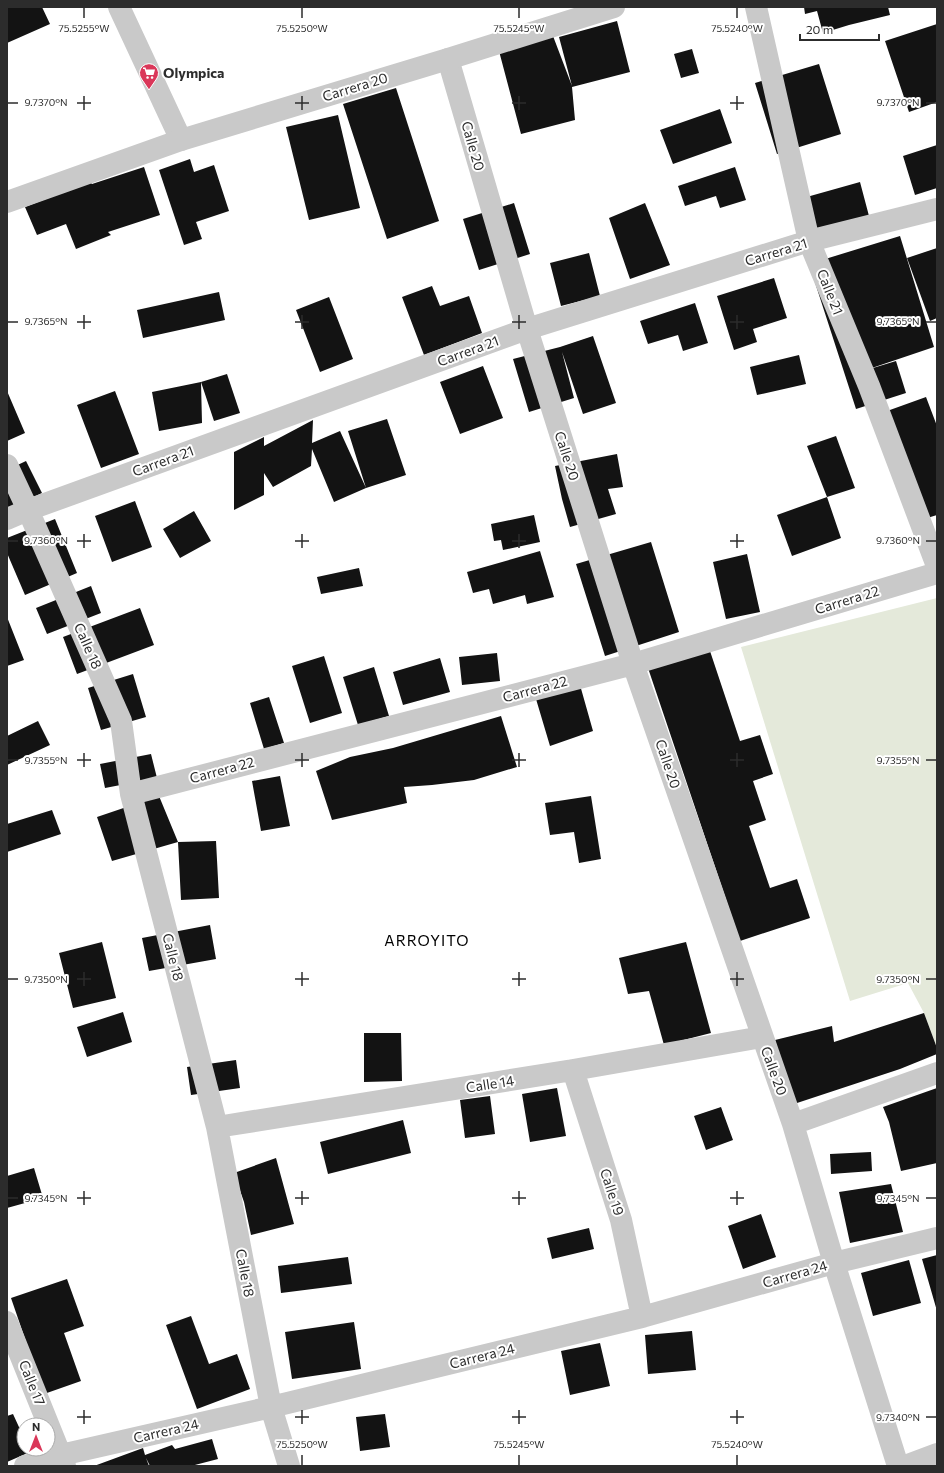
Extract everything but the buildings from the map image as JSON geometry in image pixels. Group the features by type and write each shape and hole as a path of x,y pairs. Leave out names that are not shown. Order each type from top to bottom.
{"street":[{"path":"119,7 180,140"},
{"name":"Carrera 20","path":"7,202 180,140 614,7"},
{"name":"Calle 21","path":"756,7 809,241 869,386 937,566"},
{"name":"Calle 20","path":"448,59 527,329 634,664 793,1124 834,1263 898,1466"},
{"name":"Carrera 21","path":"7,519 28,510 527,329 809,241 937,209"},
{"name":"Calle 18","path":"7,465 121,721 130,794 217,1127 271,1407 288,1466"},
{"name":"Carrera 22","path":"130,794 634,664 937,573"},
{"name":"Calle 14","path":"217,1127 573,1070 762,1037"},
{"name":"Calle 19","path":"573,1070 621,1220 642,1316"},
{"path":"793,1124 937,1073"},
{"name":"Carrera 24","path":"25,1466 63,1460 271,1407 642,1316 834,1263 937,1238"},
{"name":"Calle 17","path":"7,1322 63,1460"},
{"path":"905,1466 937,1454"}],"shaded area":[{"path":"937,598 937,1048 924,1013 908,983 850,1001 741,647"}],"place":[{"name":"Olympica","path":"149,90"}],"district":[{"name":"ARROYITO","path":"427,941"}]}
